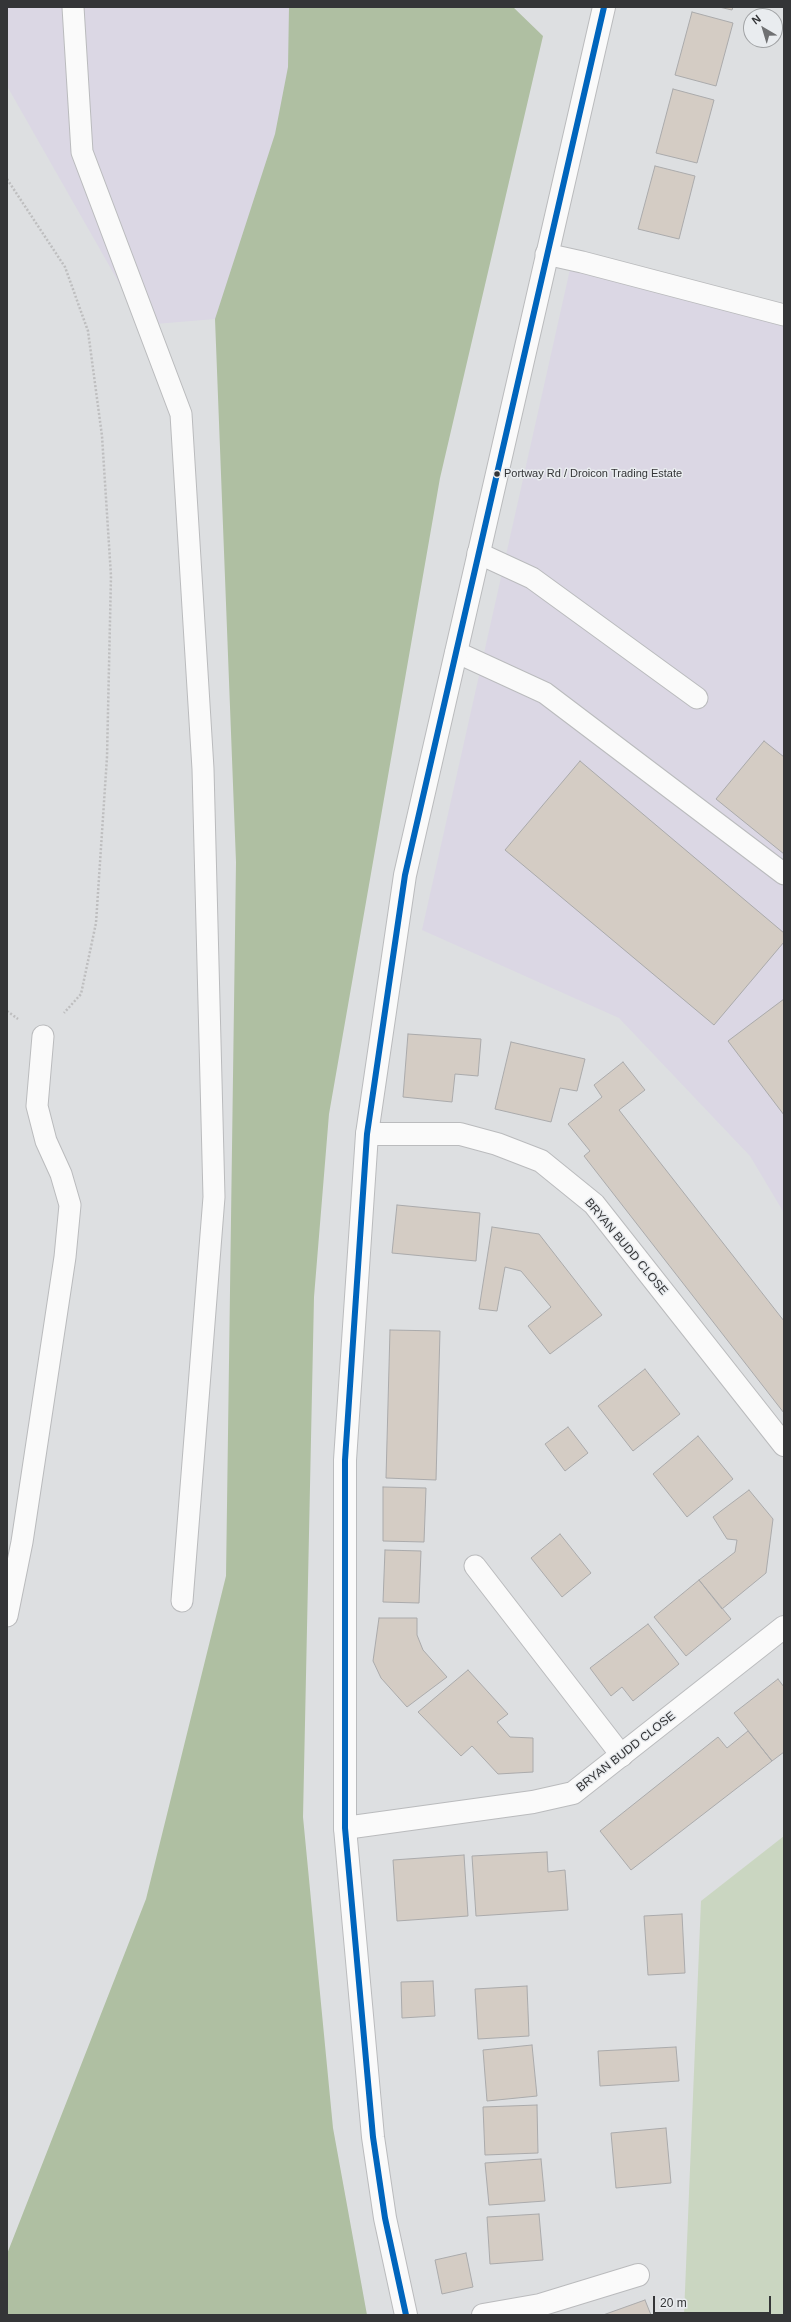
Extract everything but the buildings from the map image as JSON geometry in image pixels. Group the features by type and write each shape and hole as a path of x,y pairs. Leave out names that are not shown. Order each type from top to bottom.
{"street":[{"path":"406,2315 385,2218 373,2137 345,1828 345,1460 367,1134 405,875 546,254 604,7"},
{"name":"BRYAN BUDD CLOSE","path":"367,1134 460,1134 497,1144 541,1161 594,1204 784,1445"},
{"name":"BRYAN BUDD CLOSE","path":"345,1828 534,1802 573,1793 622,1756 784,1627"},
{"path":"483,2315 540,2305 638,2275"}],"lane":[{"path":"73,7 82,152 181,414 202,769 214,1197 182,1601"},
{"path":"546,254 784,315"},
{"path":"478,553 532,578 697,698"},
{"path":"456,652 545,693 784,874"},
{"path":"7,1616 24,1535 65,1257 70,1206 61,1174 46,1141 37,1106 43,1036"},
{"path":"475,1566 622,1756"}],"path":[{"path":"7,179 65,267 88,331 102,436 111,576 108,757 96,923 81,994 43,1036 7,1011"}],"shaded area":[{"path":"7,7 499,7 215,319 143,325 7,86"},
{"path":"573,256 784,315 784,1213 750,1156 619,1018 422,930"}],"green space":[{"path":"289,7 513,7 543,36 440,478 329,1114 314,1297 303,1817 333,2128 367,2315 7,2315 7,2254 146,1899 226,1576 236,862 215,319 275,134 288,67"},
{"path":"784,1836 784,2315 684,2315 701,1901"}],"transit line":[{"path":"406,2315 385,2218 373,2137 345,1828 345,1460 367,1134 405,875 604,7"}],"place":[{"name":"Portway Rd / Droicon Trading Estate","path":"497,474"}]}
